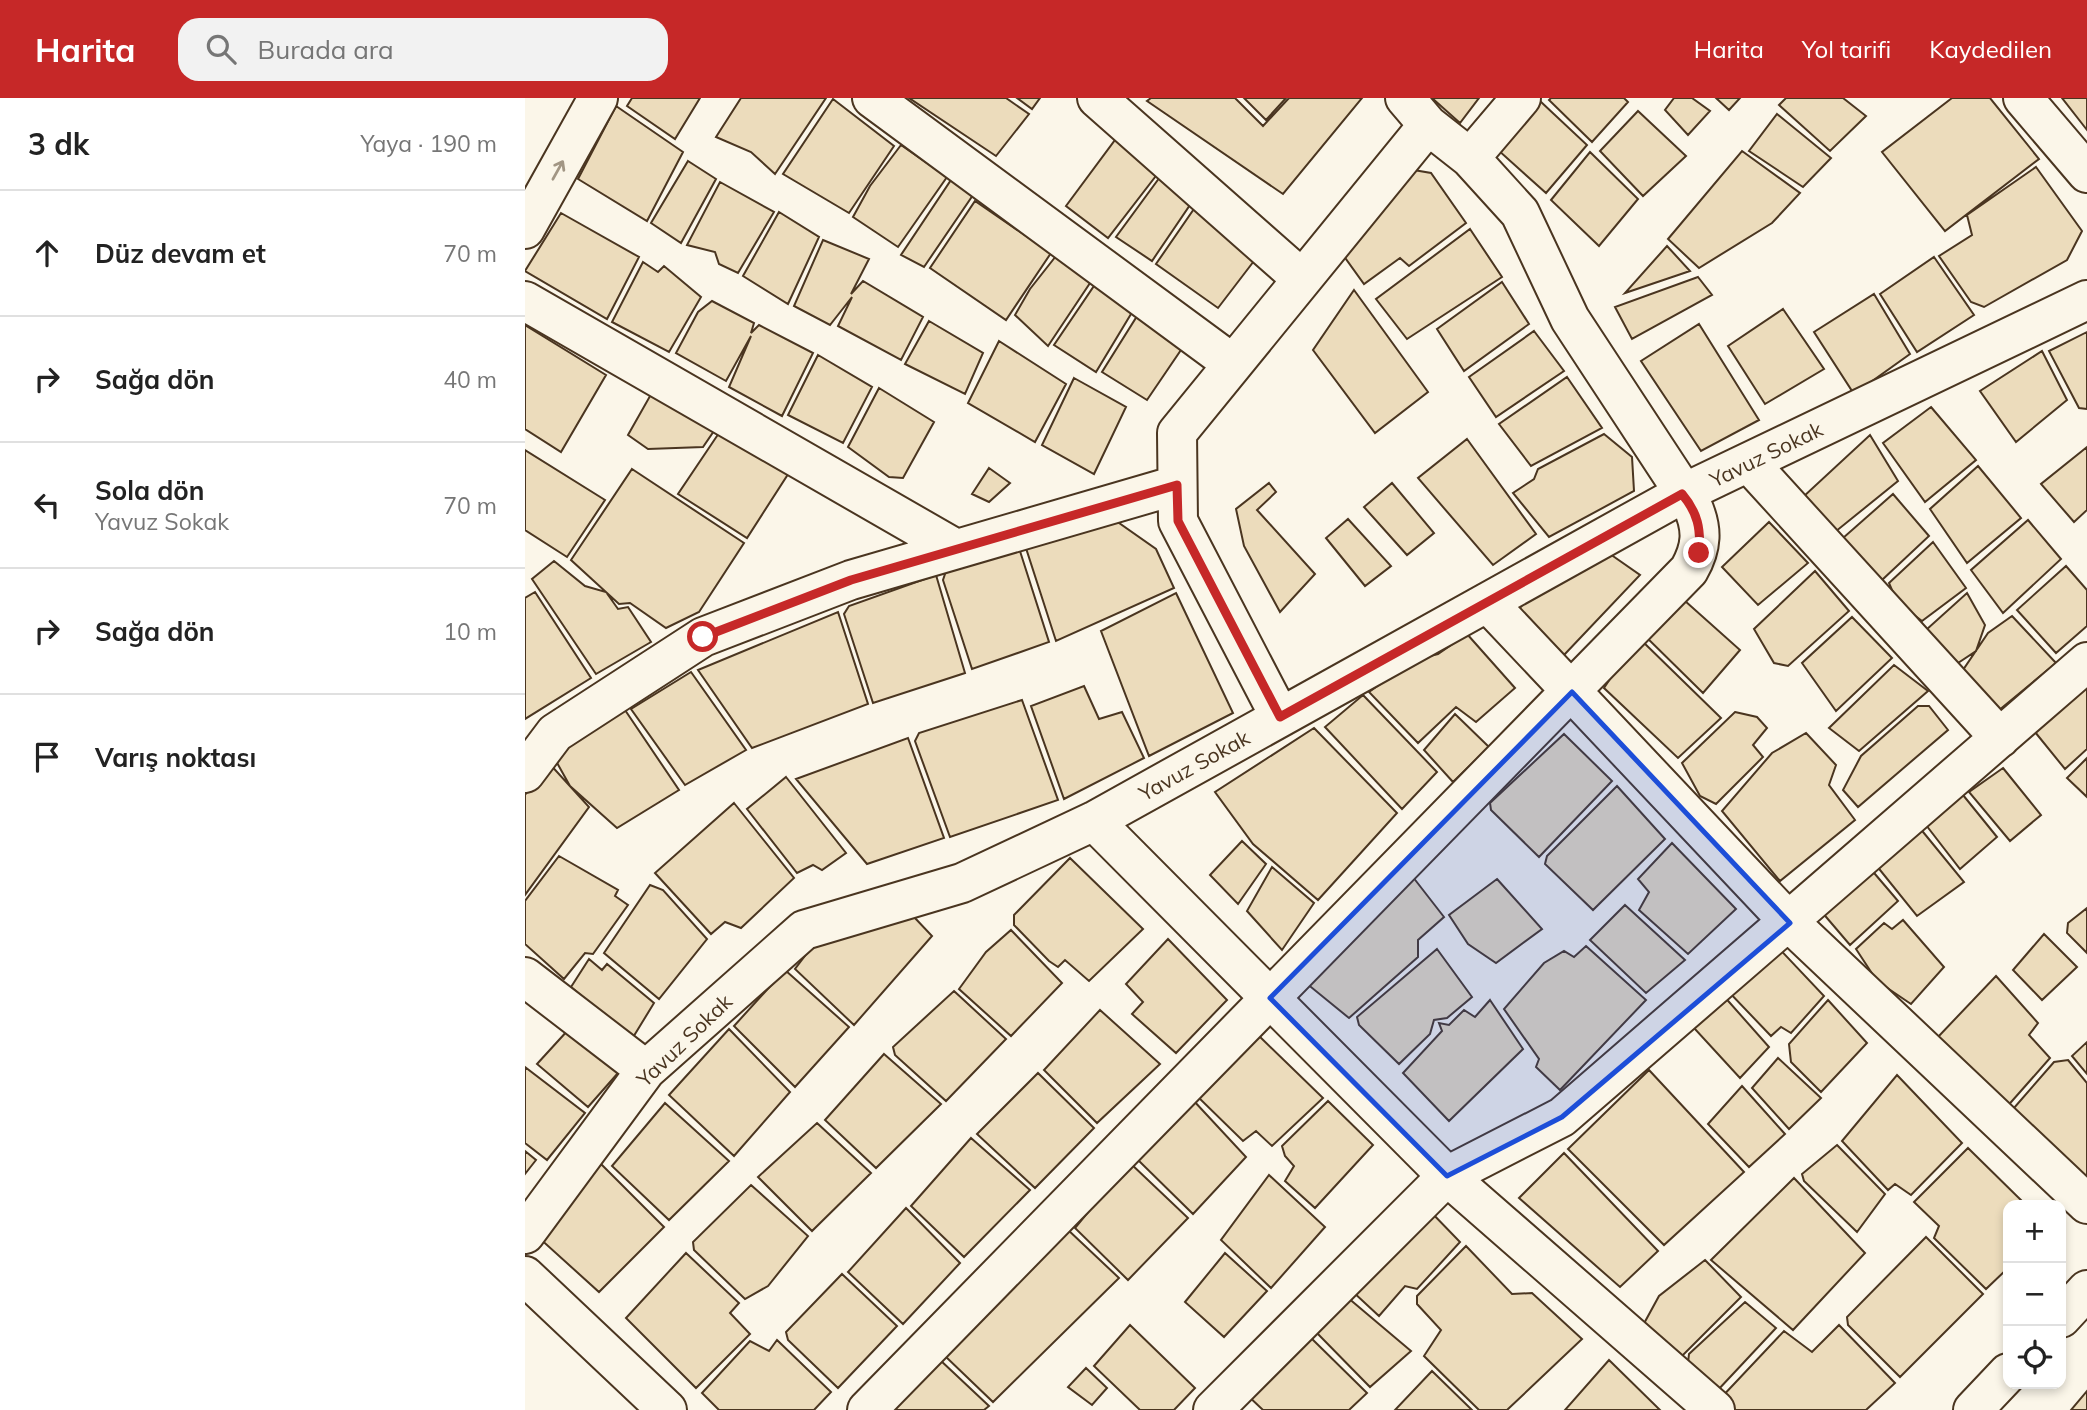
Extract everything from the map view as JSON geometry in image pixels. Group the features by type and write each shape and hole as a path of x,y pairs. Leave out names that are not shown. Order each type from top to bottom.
{"street":[{"path":"525,229 598,98"},
{"path":"872,98 1233,364"},
{"path":"1470,158 1521,98"},
{"path":"2023,98 2087,173"},
{"path":"1105,100 1302,279"},
{"path":"867,1410 1572,692 1689,570 1699,553 1701,534 1698,519 1570,319 1520,213 1470,158 1416,111 1302,279 1177,433 1178,521 1280,717"},
{"name":"Yavuz Sokak","path":"525,1234 646,1070 804,930 962,883 1094,821 1682,494 2087,300"},
{"path":"525,301 956,549"},
{"path":"1749,463 2000,738"},
{"path":"525,773 555,733 703,637 851,580 1177,485"},
{"path":"1488,603 1790,923 2087,1204"},
{"path":"1213,1410 1447,1176 1562,1117 1790,923 2087,662"},
{"path":"1094,821 1447,1176 1715,1410"},
{"path":"525,977 646,1070"},
{"path":"525,1276 667,1410"},
{"path":"2066,1313 2087,1290"},
{"path":"1973,1410 2003,1378"}],"highlighted area":[{"path":"1572,692 1790,923 1562,1117 1447,1176 1270,998"}],"building":[{"path":"632,98 700,98 675,139 627,106"},
{"path":"741,98 826,98 775,174 751,152 716,137"},
{"path":"909,98 1006,98 1029,114 996,156"},
{"path":"1017,98 1040,98 1032,109"},
{"path":"1151,98 1235,98 1263,126 1289,98 1362,98 1283,194 1147,101"},
{"path":"1244,98 1286,98 1266,120"},
{"path":"1432,98 1479,98 1460,123"},
{"path":"1624,98 1628,102 1592,142 1549,100"},
{"path":"1674,98 1692,98 1710,111 1688,135 1665,110"},
{"path":"1716,98 1740,98 1729,110"},
{"path":"1786,98 1843,98 1866,116 1830,151 1779,105"},
{"path":"1952,98 1990,98 2039,159 1945,231 1882,152"},
{"path":"2062,98 2087,98 2087,130"},
{"path":"833,99 894,146 849,213 783,174"},
{"path":"1540,101 1587,145 1546,193 1498,150"},
{"path":"616,106 683,152 647,221 578,179"},
{"path":"1638,111 1686,156 1643,196 1600,151"},
{"path":"1777,114 1831,158 1803,187 1749,151"},
{"path":"1118,136 1162,168 1108,238 1066,206"},
{"path":"901,145 947,177 898,247 853,217 870,186"},
{"path":"1742,151 1800,193 1772,223 1699,268 1668,239"},
{"path":"1590,152 1638,199 1599,246 1551,200"},
{"path":"688,161 716,179 681,243 651,223"},
{"path":"2036,167 2082,231 2067,260 1984,307 1971,302 1939,256 1972,235 1967,215"},
{"path":"1402,168 1431,173 1466,223 1409,266 1400,258 1364,284 1338,248"},
{"path":"1160,177 1196,196 1152,261 1116,237"},
{"path":"951,180 973,195 924,267 901,255"},
{"path":"720,182 774,212 738,273 719,264 715,252 687,245"},
{"path":"975,201 1051,253 1006,320 930,268"},
{"path":"1196,206 1257,257 1218,308 1156,264"},
{"path":"779,212 819,237 788,304 743,276"},
{"path":"561,213 639,257 607,319 525,271"},
{"path":"1470,229 1502,277 1407,339 1376,299"},
{"path":"823,240 869,259 851,294 863,281 923,317 901,360 838,326 852,297 830,325 794,306"},
{"path":"1667,246 1690,271 1625,293"},
{"path":"1056,256 1092,280 1048,346 1015,315 1030,289"},
{"path":"1934,257 1974,315 1917,352 1880,294"},
{"path":"643,262 658,272 664,266 701,297 669,352 612,322"},
{"path":"1698,277 1712,295 1632,339 1615,307"},
{"path":"1502,282 1529,324 1464,371 1437,329"},
{"path":"1096,283 1134,309 1096,372 1054,345"},
{"path":"1354,290 1428,392 1375,433 1313,350"},
{"path":"1874,294 1910,354 1854,394 1814,332"},
{"path":"712,301 754,323 751,333 759,325 813,353 782,416 729,387 751,336 726,381 676,353 698,312"},
{"path":"1783,309 1824,369 1765,404 1728,346"},
{"path":"1139,313 1185,344 1147,400 1102,372"},
{"path":"929,321 983,353 965,394 905,364"},
{"path":"1699,324 1759,420 1701,451 1641,361"},
{"path":"525,325 606,375 561,452 525,429"},
{"path":"1534,331 1564,371 1496,417 1469,377"},
{"path":"2087,332 2087,409 2079,408 2049,351"},
{"path":"999,341 1066,384 1035,442 968,403"},
{"path":"2042,351 2067,400 2016,442 1980,391"},
{"path":"818,355 872,387 843,443 788,415"},
{"path":"1567,377 1602,428 1531,466 1499,424"},
{"path":"1074,378 1126,407 1094,474 1042,445"},
{"path":"879,388 934,422 903,478 889,477 848,447"},
{"path":"654,389 718,425 703,447 648,449 628,435"},
{"path":"1931,407 1976,460 1925,502 1883,443"},
{"path":"723,427 792,468 747,538 678,494"},
{"path":"1604,434 1632,457 1634,491 1549,537 1513,493 1534,479 1538,469"},
{"path":"1870,435 1898,481 1835,532 1803,497"},
{"path":"1467,439 1536,534 1493,565 1418,478"},
{"path":"2087,447 2087,510 2074,522 2041,484"},
{"path":"525,450 605,500 567,557 525,530"},
{"path":"1978,466 2021,518 1967,563 1930,509"},
{"path":"989,468 1010,483 989,502 972,494"},
{"path":"632,469 744,543 699,612 666,628 630,603 619,604 571,560"},
{"path":"1269,483 1276,492 1257,510 1315,574 1280,612 1244,546 1236,509"},
{"path":"1392,483 1434,533 1407,555 1364,507"},
{"path":"1893,494 1929,536 1882,580 1843,538"},
{"path":"1348,519 1391,566 1365,586 1326,538"},
{"path":"2028,520 2061,559 2003,613 1971,570"},
{"path":"1093,521 1119,523 1156,549 1174,588 1056,641 1025,545"},
{"path":"1769,522 1808,563 1758,605 1722,567"},
{"path":"1933,542 1966,588 1922,621 1897,602 1889,583"},
{"path":"1019,548 1049,642 972,669 943,580 946,571"},
{"path":"1610,554 1640,575 1564,655 1518,610 1530,596"},
{"path":"554,561 585,586 606,592 618,609 628,607 651,642 596,674 532,579"},
{"path":"2066,566 2087,590 2087,626 2056,653 2017,610"},
{"path":"1815,571 1849,611 1788,666 1774,663 1754,629"},
{"path":"936,575 965,673 873,703 844,614 849,606"},
{"path":"535,592 591,678 525,719 525,598"},
{"path":"1675,592 1740,650 1703,693 1639,630"},
{"path":"1176,593 1233,713 1149,756 1101,631"},
{"path":"1967,593 1985,625 1976,651 1958,663 1926,630"},
{"path":"838,612 868,704 752,748 698,670"},
{"path":"2012,616 2056,663 1998,711 1963,670 1988,633"},
{"path":"1852,617 1892,658 1836,711 1802,663"},
{"path":"1467,634 1515,688 1476,722 1456,707 1418,743 1369,692 1414,660 1438,654"},
{"path":"1638,637 1721,718 1678,758 1604,688"},
{"path":"1894,665 1928,691 1859,751 1829,728"},
{"path":"691,672 746,750 685,785 631,709"},
{"path":"1084,686 1099,719 1122,712 1144,758 1064,799 1031,706"},
{"path":"2087,687 2087,749 2065,769 2035,732"},
{"path":"1363,695 1437,772 1402,809 1325,727"},
{"path":"1022,700 1058,800 950,837 915,741 919,733"},
{"path":"1918,706 1929,706 1948,730 1858,807 1843,790 1861,756"},
{"path":"625,710 679,790 617,828 570,786 556,761 579,736"},
{"path":"1735,712 1757,717 1767,728 1753,745 1763,757 1716,804 1700,796 1682,763"},
{"path":"1455,714 1489,747 1453,782 1424,750"},
{"path":"1314,728 1397,813 1318,900 1253,844 1215,792"},
{"path":"1806,733 1836,765 1829,785 1855,820 1780,881 1722,811 1772,753"},
{"path":"1564,734 1612,781 1539,857 1491,810 1490,803"},
{"path":"908,738 944,838 867,864 796,779"},
{"path":"2087,758 2087,797 2067,778"},
{"path":"548,762 589,807 525,895 525,795"},
{"path":"2003,768 2041,815 2010,841 1969,792"},
{"path":"786,777 846,853 822,870 813,865 797,873 747,809"},
{"path":"1617,786 1665,839 1593,910 1545,864 1547,856"},
{"path":"1963,795 1997,837 1960,869 1926,825"},
{"path":"734,803 794,878 741,928 725,922 711,934 655,873"},
{"path":"1919,827 1964,882 1917,916 1876,865"},
{"path":"1242,841 1266,864 1238,904 1210,875"},
{"path":"1672,843 1736,909 1688,954 1639,910 1649,892 1638,879"},
{"path":"559,856 618,890 615,896 628,905 593,954 585,953 564,979 525,944 525,901"},
{"path":"1070,858 1143,929 1089,981 1065,960 1058,967 1049,961 1014,925 1014,915"},
{"path":"1272,867 1314,903 1282,950 1247,911"},
{"path":"1869,867 1898,901 1850,945 1821,911"},
{"path":"1409,872 1444,917 1418,940 1418,957 1349,1018 1306,983"},
{"path":"1497,879 1542,929 1496,963 1468,944 1449,915"},
{"path":"650,885 663,890 707,939 659,999 604,953"},
{"path":"1625,905 1685,960 1646,993 1590,940"},
{"path":"2087,908 2087,953 2067,933 2068,923"},
{"path":"914,917 932,936 854,1025 795,969 814,944"},
{"path":"1903,920 1944,967 1911,1004 1877,981 1856,949 1884,923 1892,929"},
{"path":"1011,930 1062,983 1011,1036 959,989 986,952"},
{"path":"2044,934 2077,967 2042,1000 2013,970"},
{"path":"1168,939 1227,1000 1176,1053 1132,1014 1143,1002 1126,984"},
{"path":"1772,941 1824,996 1791,1033 1781,1027 1771,1036 1726,989"},
{"path":"1586,946 1646,1000 1560,1090 1536,1067 1539,1059 1504,1009 1544,963 1564,951 1574,957"},
{"path":"1437,949 1472,997 1447,1018 1434,1020 1430,1034 1399,1064 1359,1025 1357,1017"},
{"path":"589,959 602,970 607,964 654,1003 632,1039 571,987"},
{"path":"785,970 849,1027 795,1087 734,1026"},
{"path":"1996,976 2038,1023 2029,1035 2050,1058 2005,1109 1937,1038"},
{"path":"954,991 1006,1039 946,1101 895,1055 893,1047"},
{"path":"1722,994 1769,1047 1740,1078 1694,1028"},
{"path":"1490,1000 1523,1049 1449,1121 1403,1073 1442,1031 1439,1023 1449,1025 1464,1010 1475,1017"},
{"path":"1828,1000 1867,1043 1821,1092 1791,1062 1789,1044"},
{"path":"1100,1010 1160,1064 1097,1123 1044,1070"},
{"path":"569,1029 618,1073 588,1107 537,1064"},
{"path":"729,1029 790,1092 734,1156 669,1095"},
{"path":"1256,1033 1323,1098 1272,1146 1256,1131 1243,1141 1197,1096"},
{"path":"2087,1042 2087,1074 2072,1056"},
{"path":"884,1054 941,1104 876,1168 825,1120"},
{"path":"1778,1058 1821,1098 1789,1129 1752,1088"},
{"path":"2068,1060 2087,1083 2087,1192 2007,1116 2054,1062"},
{"path":"525,1067 585,1113 547,1160 525,1143"},
{"path":"1649,1070 1744,1172 1664,1245 1568,1149"},
{"path":"1038,1073 1094,1128 1035,1188 977,1134"},
{"path":"1897,1075 1962,1143 1911,1195 1895,1184 1888,1190 1842,1141"},
{"path":"1742,1086 1785,1134 1749,1167 1708,1124"},
{"path":"1193,1100 1246,1157 1193,1214 1136,1158"},
{"path":"1328,1101 1373,1145 1315,1208 1285,1181 1294,1166 1285,1156 1282,1146"},
{"path":"665,1103 729,1161 669,1220 612,1166"},
{"path":"817,1123 871,1173 812,1231 758,1177"},
{"path":"971,1138 1030,1190 964,1257 911,1206"},
{"path":"1837,1145 1885,1194 1857,1232 1804,1181 1802,1174"},
{"path":"1968,1148 2021,1200 2003,1200 2003,1273 1986,1289 1934,1238 1939,1226 1914,1202"},
{"path":"525,1151 536,1160 525,1174"},
{"path":"1564,1153 1658,1251 1620,1287 1519,1198"},
{"path":"1129,1162 1188,1218 1128,1280 1075,1228"},
{"path":"601,1164 664,1227 599,1292 537,1236"},
{"path":"1269,1175 1325,1227 1271,1288 1221,1240"},
{"path":"1794,1178 1865,1253 1793,1330 1711,1260"},
{"path":"751,1185 808,1236 768,1286 745,1299 694,1250 693,1242"},
{"path":"906,1208 960,1263 903,1324 848,1272"},
{"path":"1428,1209 1460,1242 1417,1289 1405,1286 1379,1316 1352,1291"},
{"path":"1066,1228 1119,1278 993,1402 945,1356"},
{"path":"1926,1237 1983,1294 1900,1377 1848,1325 1847,1317"},
{"path":"1466,1246 1512,1294 1532,1293 1582,1339 1507,1410 1479,1410 1424,1356 1441,1330 1417,1304 1417,1296"},
{"path":"686,1253 739,1303 730,1313 750,1334 696,1388 626,1318"},
{"path":"1225,1253 1267,1291 1224,1337 1185,1302"},
{"path":"1705,1260 1741,1297 1682,1356 1641,1329 1659,1296"},
{"path":"842,1274 897,1326 838,1388 788,1340 786,1332"},
{"path":"1347,1297 1411,1351 1370,1387 1314,1330"},
{"path":"1745,1302 1776,1328 1717,1391 1688,1363 1689,1354"},
{"path":"1130,1325 1195,1388 1174,1410 1140,1410 1094,1366"},
{"path":"1839,1325 1895,1383 1866,1410 1728,1410 1718,1401 1784,1331 1812,1352"},
{"path":"1306,1333 1367,1393 1349,1410 1263,1410 1245,1393"},
{"path":"777,1340 831,1392 814,1410 719,1410 702,1393 750,1341 769,1351"},
{"path":"939,1359 989,1406 984,1410 886,1410"},
{"path":"1609,1360 1660,1410 1565,1410"},
{"path":"1086,1368 1107,1388 1092,1405 1068,1387"},
{"path":"1432,1371 1472,1410 1395,1410"},
{"path":"2087,1391 2087,1410 2071,1410"}],"route":[{"path":"703,637 851,580 1177,485 1178,521 1280,717 1682,494 1692,505 1698,519 1701,534 1699,553"}]}
